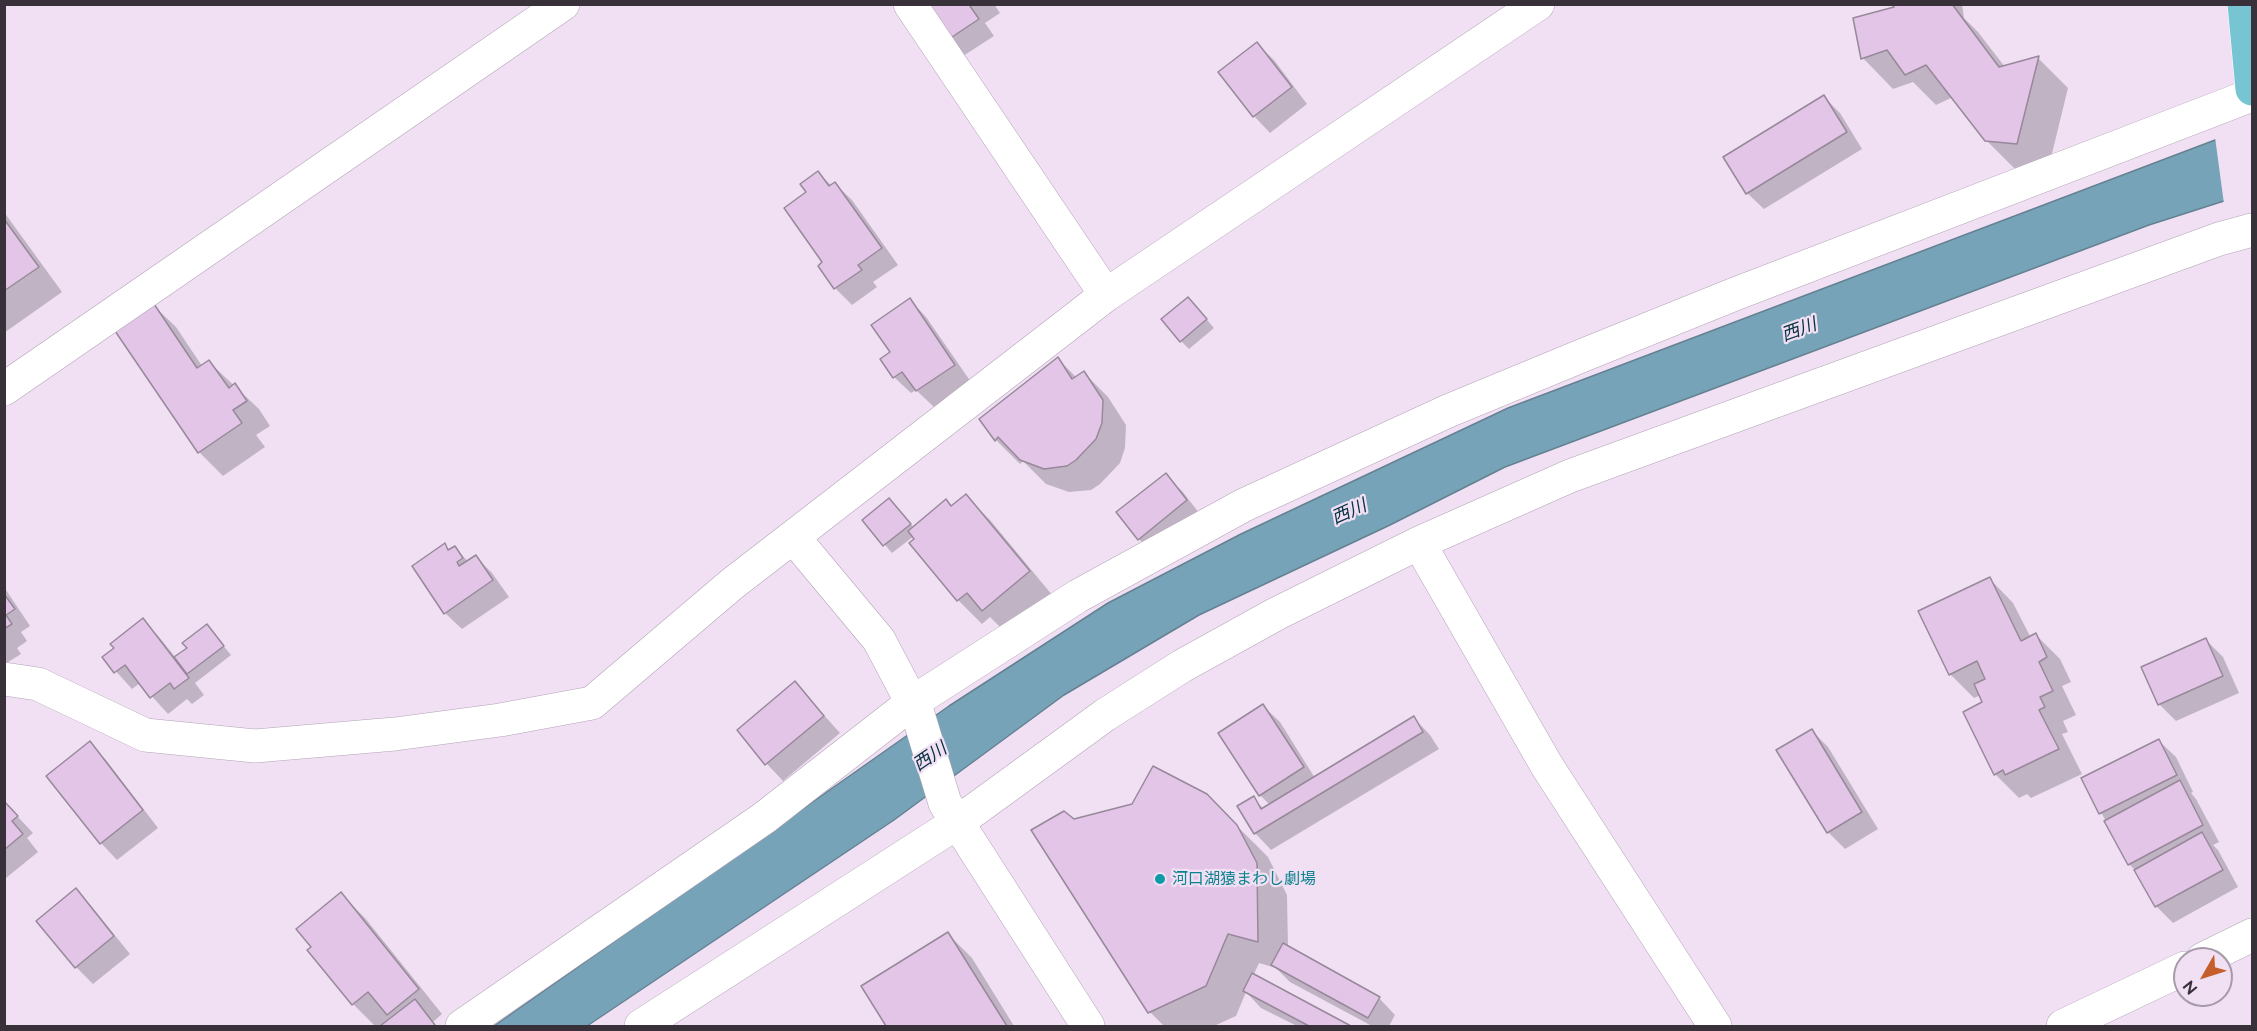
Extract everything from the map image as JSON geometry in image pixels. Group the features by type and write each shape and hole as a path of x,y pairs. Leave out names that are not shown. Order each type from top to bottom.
{"main road":[{"path":"2244,4 2253,89"}],"street":[{"path":"4,389 563,4"},
{"path":"910,4 1106,295"},
{"path":"4,679 38,684 145,735 255,746 395,734 500,720 592,703 732,584 1106,295 1538,4"},
{"path":"462,1026 764,818 915,708 1078,596 1244,505 1448,411 1735,294 2253,95"},
{"path":"641,1026 951,812 1182,666 1276,614 1419,543 1570,476 2219,239 2253,230"},
{"path":"794,538 879,640 915,708 951,812 1088,1026"},
{"path":"1419,543 1547,766 1714,1026"},
{"path":"2228,947 2253,935"},
{"path":"2062,1026 2173,974"}],"water":[{"name":"西川","path":"2252,126 2252,192 2149,225 1505,467 1390,525 1199,615 1064,695 894,820 587,1026 494,1026 949,706 1108,603 1241,534 1508,408"}],"pier":[{"path":"2252,123 2252,195 2224,204 2215,137"}],"building":[{"path":"922,4 972,4 970,6 979,19 946,41"},
{"path":"1893,4 1952,4 1999,67 2039,56 2017,144 1985,141 1926,65 1905,75 1887,50 1861,59 1853,18 1894,7"},
{"path":"1257,42 1292,87 1253,117 1218,72"},
{"path":"1824,95 1847,132 1746,194 1723,157"},
{"path":"818,171 829,186 835,182 882,248 858,265 862,270 834,289 818,266 822,262 784,208 806,192 800,184"},
{"path":"4,219 39,267 4,291"},
{"path":"1188,297 1207,319 1180,342 1161,319"},
{"path":"910,298 955,365 916,391 902,372 893,378 880,359 890,352 871,325"},
{"path":"152,301 197,368 209,360 229,388 235,383 247,401 233,410 242,423 198,453 113,328"},
{"path":"1058,357 1072,379 1084,371 1103,400 1102,423 1096,439 1076,460 1067,466 1044,469 1020,460 998,437 995,441 979,419"},
{"path":"1166,473 1187,500 1138,540 1116,512"},
{"path":"966,494 1030,571 982,611 967,593 957,601 909,543 914,539 908,531 946,499 951,506"},
{"path":"889,498 911,524 883,546 862,520"},
{"path":"445,543 448,550 455,546 463,558 457,562 459,566 476,555 493,580 444,614 412,566"},
{"path":"1990,577 2021,641 2036,633 2047,657 2039,662 2053,691 2040,697 2045,707 2039,710 2059,749 2005,775 2003,770 1994,775 1963,712 1982,702 1974,684 1985,679 1977,661 1949,675 1918,611"},
{"path":"4,594 15,609 6,615 12,624 4,629"},
{"path":"143,618 189,678 174,689 170,683 150,698 125,665 114,673 102,657 114,648 110,644"},
{"path":"207,624 224,646 187,674 174,657 187,648 182,643"},
{"path":"2206,638 2223,676 2158,705 2141,667"},
{"path":"795,681 824,716 765,765 737,730"},
{"path":"1263,704 1304,767 1259,796 1218,733"},
{"path":"1414,716 1423,732 1254,834 1237,806 1254,796 1261,809"},
{"path":"1812,729 1862,812 1827,833 1776,750"},
{"path":"2159,739 2177,775 2099,814 2081,778"},
{"path":"90,741 143,810 100,844 46,776"},
{"name":"河口湖猿まわし劇場","path":"1153,766 1207,794 1237,825 1257,863 1258,942 1228,934 1206,986 1148,1013 1031,830 1064,811 1074,819 1132,804"},
{"path":"2180,780 2203,825 2128,865 2104,821"},
{"path":"4,801 18,816 12,821 23,834 4,850"},
{"path":"2202,832 2223,870 2155,907 2134,870"},
{"path":"76,888 114,936 75,968 36,921"},
{"path":"341,892 419,989 387,1015 368,992 352,1005 307,950 311,947 296,929"},
{"path":"948,932 1007,1026 886,1026 861,986"},
{"path":"1283,943 1380,997 1368,1018 1271,965"},
{"path":"1252,973 1351,1026 1309,1026 1243,991"},
{"path":"415,999 435,1025 380,1026"}],"place":[{"name":"河口湖猿まわし劇場","path":"1160,879"}]}
